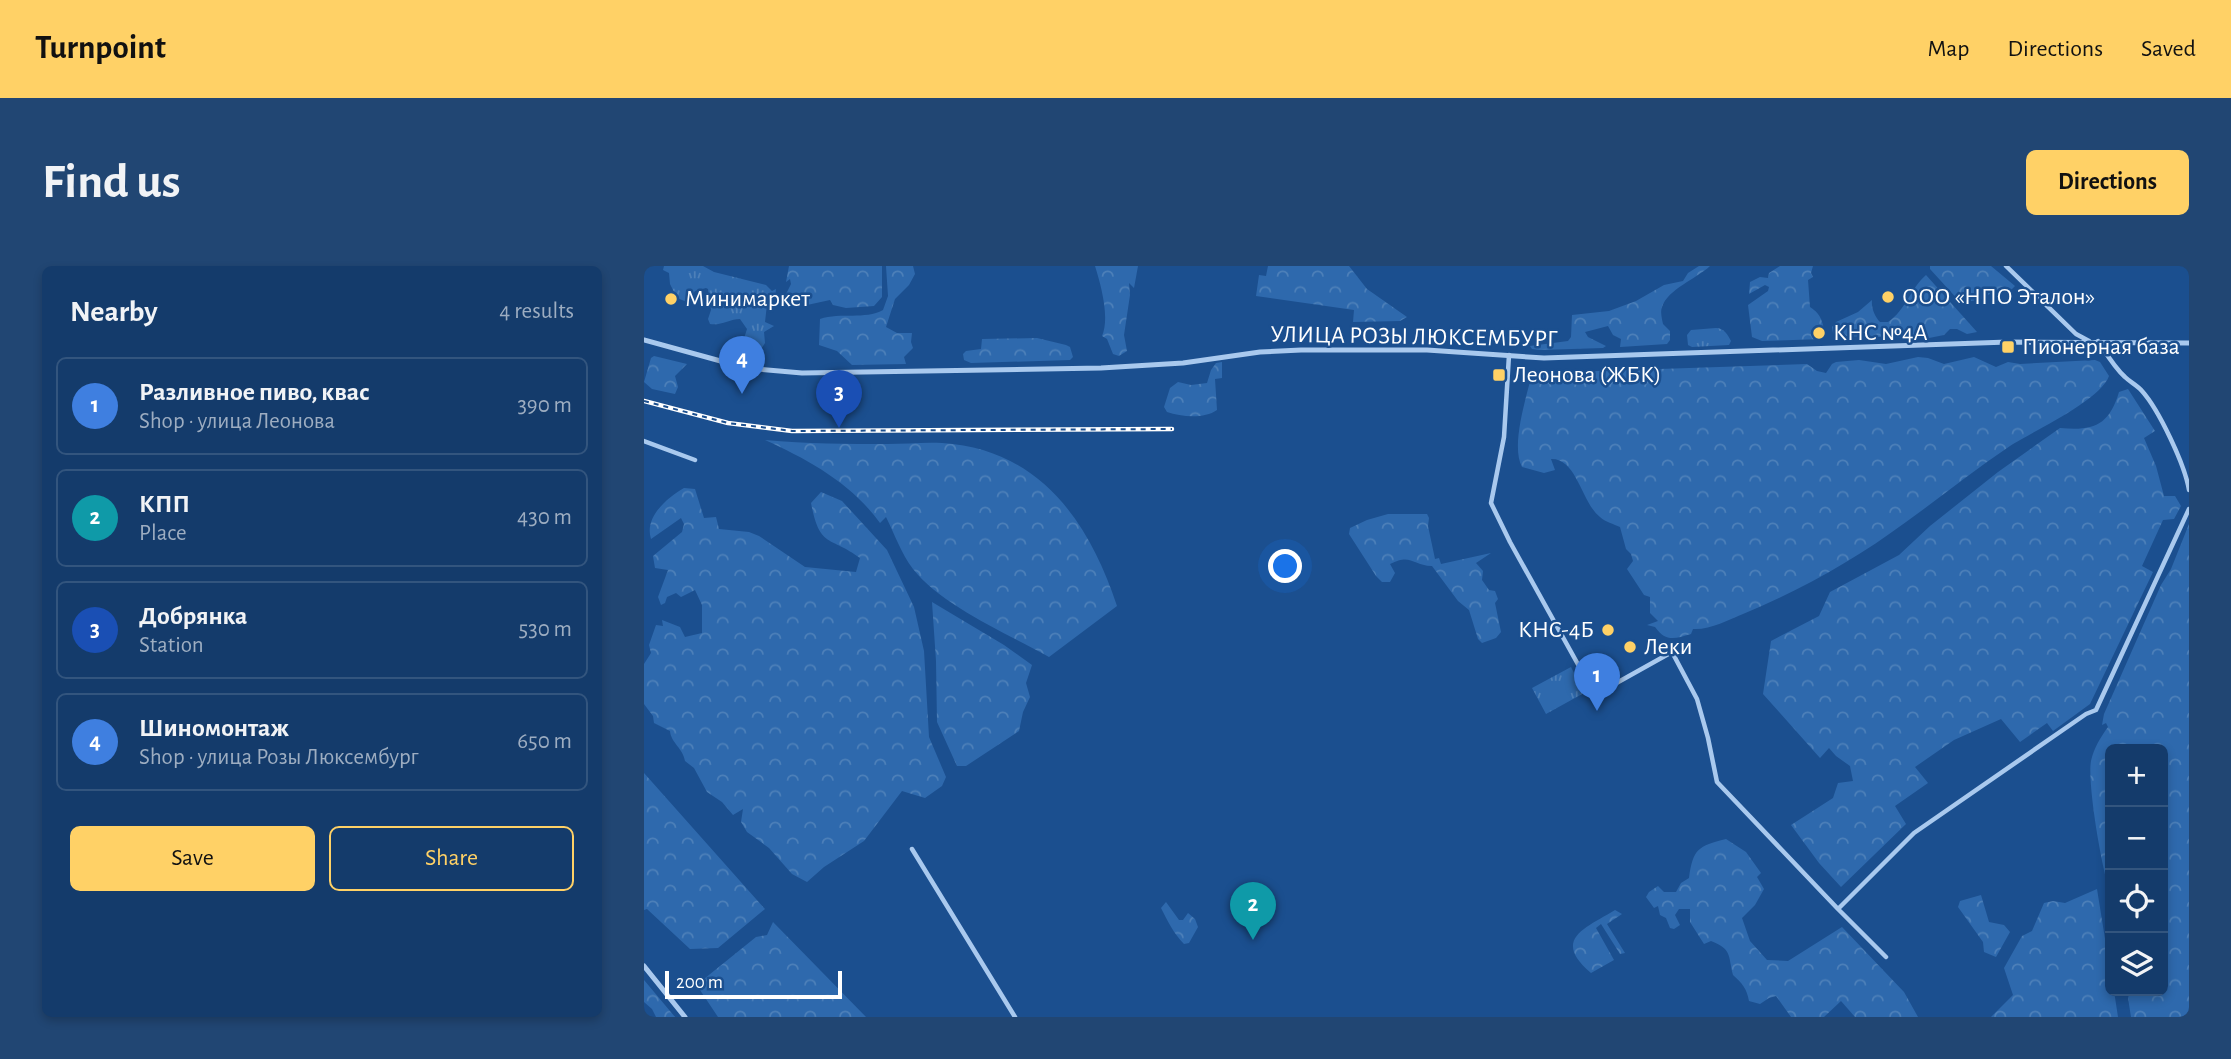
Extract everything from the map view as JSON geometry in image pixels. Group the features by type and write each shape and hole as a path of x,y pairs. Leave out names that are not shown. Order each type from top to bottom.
{"street":[{"path":"2006,266 2076,334 2089,341"},
{"name":"УЛИЦА РОЗЫ ЛЮКСЕМБУРГ","path":"644,340 746,368 802,373 1101,368 1183,363 1226,355 1291,350 1427,350 1544,358 1828,346 2089,341 2189,343"},
{"path":"2097,341 2123,376 2141,390 2153,407 2180,457 2189,490"},
{"path":"1509,355 1504,437 1491,503 1595,695 1672,652 1697,699 1717,782 1886,957"},
{"path":"644,441 695,460"},
{"path":"1838,909 1914,833 2086,713 2096,710 2189,509"},
{"path":"912,849 1015,1017"},
{"path":"644,966 685,1017"}],"green space":[{"path":"664,266 703,266 714,272 766,285 772,291 776,289 775,298 767,304 765,322 774,326 764,332 765,343 754,360 749,351 739,354 747,329 740,319 710,324 708,289 695,291 687,302 677,298 670,284 669,273 663,270"},
{"path":"789,266 882,266 882,297 874,306 846,308 833,305 830,300 807,305 796,299 787,299 785,296 791,284 790,279 786,282"},
{"path":"886,266 913,266 915,274 909,285 895,299 886,327 897,333 912,333 913,348 904,357 906,364 852,365 837,351 819,345 820,319 869,315 883,310 888,296"},
{"path":"1095,266 1138,266 1134,288 1129,283 1130,295 1124,335 1127,351 1119,356 1113,354 1107,339 1102,336 1105,311"},
{"path":"1268,266 1349,266 1367,289 1407,317 1400,321 1353,322 1354,310 1256,296 1259,275 1266,276"},
{"path":"1699,266 1710,266 1670,295 1662,307 1663,324 1670,331 1667,344 1620,347 1621,339 1613,335 1608,326 1585,332 1588,337 1606,346 1603,348 1540,350 1530,346 1568,341 1571,337 1572,315 1609,311 1636,301 1664,285 1683,281 1688,273"},
{"path":"1780,266 1813,266 1813,277 1808,280 1810,307 1821,318 1824,329 1817,331 1817,335 1823,339 1762,341 1752,337 1748,305 1768,291 1769,287 1765,285 1749,294 1750,282 1760,277 1768,278 1769,273"},
{"path":"1930,266 1991,266 2015,286 2008,293 1996,290 1982,299 1961,303"},
{"path":"1926,275 1977,332 1967,334 1950,329 1944,335 1929,338 1838,336 1833,333 1832,327 1836,322 1858,312 1872,300 1878,320 1888,322 1899,312"},
{"path":"1716,328 1727,334 1731,341 1729,345 1688,345 1687,335 1691,330"},
{"path":"1037,338 1070,347 1073,357 1070,360 971,363 964,360 963,354 966,351 981,349 982,339"},
{"path":"654,356 687,364 675,376 678,387 675,394 652,389 644,382"},
{"path":"1918,357 1944,364 1974,357 1996,367 2008,362 2020,364 2095,360 2100,362 2109,376 2103,386 2080,405 1983,464 1887,536 1848,561 1765,605 1719,624 1693,629 1691,634 1680,637 1667,637 1655,627 1647,625 1658,621 1650,613 1650,597 1644,595 1627,569 1633,561 1626,549 1620,527 1600,517 1567,466 1551,459 1555,470 1544,473 1522,467 1519,458 1518,436 1523,411 1531,378 1538,373 1807,364 1826,373 1836,362 1859,360 1886,364"},
{"path":"1222,362 1222,378 1215,379 1217,410 1206,415 1193,416 1167,412 1164,407 1170,388 1178,382 1191,385 1207,383 1216,363"},
{"path":"2128,389 2155,431 2144,438 2156,466 2164,496 2175,496 2181,506 2174,519 2163,520 2142,566 2153,572 2090,704 2053,731 2047,723 2020,742 2001,719 1954,740 1915,767 1928,783 1895,806 1906,824 1841,887 1791,825 1833,798 1838,783 1853,781 1850,766 1829,748 1820,758 1763,694 1771,641 1819,616 1830,592 1899,555 1930,526 1998,472 2060,428 2082,428 2098,424 2110,412 2119,392"},
{"path":"765,440 842,444 942,443 976,448 1006,459 1033,475 1055,495 1075,519 1105,575 1117,606 1049,657 976,618 941,595 913,569 886,517 880,523 842,484"},
{"path":"684,488 695,489 704,518 716,517 719,529 749,532 759,536 805,567 856,572 860,558 822,535 811,503 821,492 842,501 887,550 914,607 924,651 929,737 946,777 942,786 925,798 902,791 864,841 824,867 807,882 792,874 769,848 747,832 741,822 743,809 733,815 722,802 707,792 694,768 685,761 670,731 654,723 653,716 644,704 644,664 651,653 649,645 656,625 663,626 662,620 680,627 685,637 702,633 702,605 695,590 681,597 676,593 667,597 661,605 658,597 668,570 655,568 653,556 682,532 684,524 681,518 651,539 651,523 659,509"},
{"path":"1388,514 1427,514 1435,559 1439,558 1441,564 1491,553 1476,563 1483,571 1482,580 1489,590 1495,591 1498,599 1495,603 1501,632 1496,638 1482,643 1478,639 1469,610 1458,601 1432,566 1407,560 1397,561 1390,564 1395,573 1390,582 1382,582 1376,576 1349,534 1350,528"},
{"path":"2189,524 2189,1017 2131,1017 2129,996 2168,996 2168,744 2105,744 2105,873 2090,772 2094,752 2108,727 2106,723 2102,725 2104,714 2161,585 2171,569"},
{"path":"932,602 1032,665 1026,683 1030,697 1019,731 966,766 957,766 937,722"},
{"path":"1571,667 1584,693 1546,714 1532,688"},
{"path":"644,773 765,909 718,948 690,949 647,909 644,910"},
{"path":"1726,839 1746,852 1761,873 1757,877 1764,889 1755,905 1742,918 1750,941 1767,960 1788,961 1842,927 1904,992 1918,1017 1855,1017 1841,1001 1824,1017 1791,1017 1776,996 1760,1004 1749,1001 1744,986 1733,975 1726,950 1711,941 1704,944 1690,922 1690,909 1679,909 1675,915 1680,925 1674,929 1670,928 1666,918 1660,915 1658,906 1654,908 1646,897 1649,892 1658,886 1664,892 1676,892 1681,883 1689,878 1699,850"},
{"path":"2097,889 2105,939 2105,996 2115,996 2118,1017 1991,1017 2013,995 2004,968 2022,936 2032,931 2044,903 2065,903"},
{"path":"1981,895 1989,922 2004,925 2010,932 1996,957 1984,952 1983,942 1958,907 1960,901"},
{"path":"1166,902 1179,920 1183,920 1188,913 1195,919 1198,927 1189,943 1184,944 1168,922 1161,908"},
{"path":"1615,910 1622,914 1607,924 1625,953 1620,954 1601,924 1596,928 1614,960 1591,973 1579,961 1573,943 1584,929"},
{"path":"773,922 866,1017 718,1017 698,987 699,983 756,937 767,935"},
{"path":"644,980 675,1017 656,1017 644,1002"}],"railway":[{"path":"644,401 728,423 792,431 1172,429"}],"place":[{"name":"ООО «НПО Эталон»","path":"1888,297"},
{"name":"Минимаркет","path":"671,299"},
{"name":"КНС №4А","path":"1819,333"},
{"name":"Пионерная база","path":"2008,347"},
{"name":"Леонова (ЖБК)","path":"1499,375"},
{"name":"Шинoмонтаж","path":"742,394"},
{"name":"Добрянка","path":"839,428"},
{"name":"КНС-4Б","path":"1608,630"},
{"name":"Леки","path":"1630,647"},
{"name":"Разливное пиво, квас","path":"1597,711"},
{"name":"КПП","path":"1253,940"}]}
